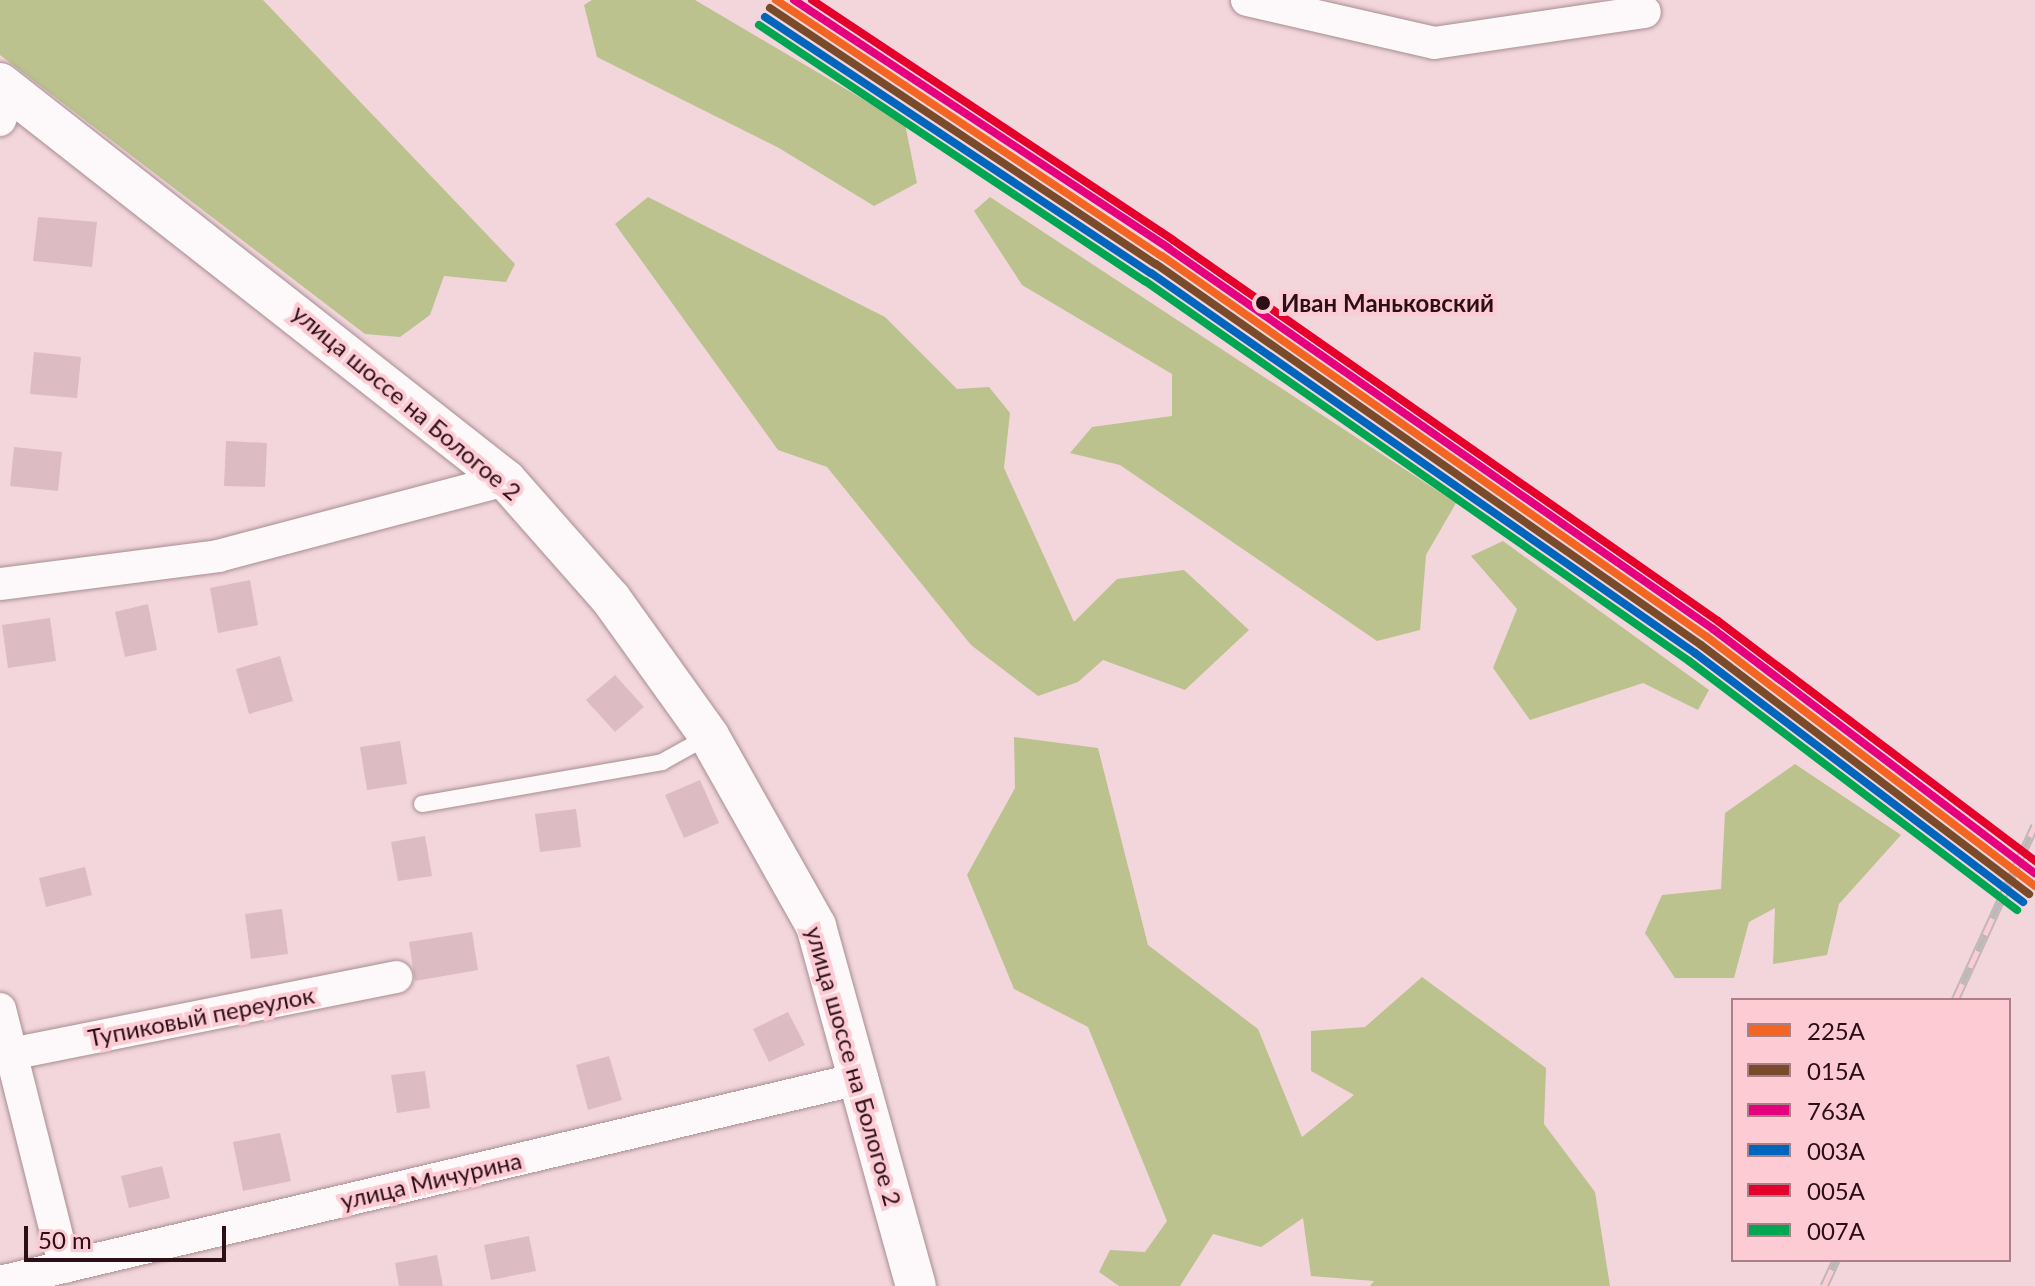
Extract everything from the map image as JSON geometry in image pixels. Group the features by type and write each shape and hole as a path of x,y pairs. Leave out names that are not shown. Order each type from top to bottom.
{"street":[{"path":"1247,0 1434,43 1645,12"},
{"name":"улица шоссе на Бологое 2","path":"4,98 506,480 611,599 709,736 816,926 862,1078 916,1286"},
{"path":"0,584 218,556 506,480"},
{"name":"Тупиковый переулок","path":"6,1055 396,977"},
{"path":"0,1009 6,1055 65,1267"},
{"name":"улица Мичурина","path":"0,1282 862,1078"}],"lane":[{"path":"422,804 662,762 709,736"}],"green space":[{"path":"0,0 263,0 515,264 506,282 444,276 430,315 400,337 365,334 0,55"},
{"path":"592,0 695,0 905,124 917,183 874,206 779,148 597,57 584,5"},
{"path":"648,197 885,317 957,389 989,387 1010,413 1004,468 1074,622 1117,579 1184,570 1249,630 1185,690 1103,660 1078,682 1038,696 971,645 827,467 778,450 615,224"},
{"path":"990,197 1456,503 1426,555 1420,630 1377,641 1120,465 1070,453 1092,427 1172,416 1172,374 1022,285 974,211"},
{"path":"1503,541 1709,690 1698,710 1643,683 1530,720 1493,668 1517,609 1471,556"},
{"path":"1014,737 1098,748 1148,945 1258,1029 1302,1137 1354,1095 1311,1071 1311,1031 1365,1027 1422,977 1546,1068 1544,1124 1595,1192 1610,1286 1370,1286 1374,1281 1311,1276 1303,1218 1261,1247 1213,1234 1180,1286 1119,1286 1099,1272 1110,1250 1145,1252 1167,1221 1088,1027 1014,989 967,875 1015,788"},
{"path":"1795,764 1901,835 1839,904 1827,955 1773,964 1775,908 1749,922 1734,978 1675,978 1645,933 1662,895 1721,889 1725,813"}],"building":[{"path":"38,217 97,222 92,267 33,261"},
{"path":"34,352 81,357 77,398 30,394"},
{"path":"226,441 267,443 265,487 224,486"},
{"path":"14,447 62,452 58,491 10,486"},
{"path":"250,580 258,625 218,633 210,588"},
{"path":"148,604 157,650 125,657 115,612"},
{"path":"50,618 56,661 8,668 2,625"},
{"path":"280,656 293,701 249,714 236,669"},
{"path":"615,675 644,707 615,732 586,700"},
{"path":"400,741 407,784 367,790 360,747"},
{"path":"700,780 719,823 684,838 665,795"},
{"path":"576,809 581,847 540,852 535,814"},
{"path":"425,836 432,876 398,881 391,842"},
{"path":"85,867 92,895 46,907 39,878"},
{"path":"282,909 288,954 251,959 245,914"},
{"path":"472,932 478,970 415,981 409,942"},
{"path":"788,1012 805,1045 769,1062 753,1029"},
{"path":"609,1056 622,1100 588,1110 576,1065"},
{"path":"425,1071 430,1108 397,1113 391,1075"},
{"path":"280,1133 291,1181 243,1191 233,1142"},
{"path":"162,1166 170,1198 129,1208 121,1176"},
{"path":"529,1236 536,1271 491,1280 484,1245"},
{"path":"437,1255 443,1286 399,1286 395,1263"}],"railway":[{"path":"1956,998 2035,825"},
{"path":"1824,1286 1835,1262"}],"transit line":[{"name":"225А","path":"776,0 1162,256 1707,637 2035,886"},
{"name":"763А","path":"794,0 1168,248 1713,629 2035,873"},
{"name":"005А","path":"812,0 1173,240 1718,621 2035,861"},
{"name":"015А","path":"770,8 1156,264 1701,645 2029,894"},
{"name":"003А","path":"765,17 1151,273 1695,653 2023,902"},
{"name":"007А","path":"759,25 1145,281 1689,661 2017,910"}],"place":[{"name":"Иван Маньковский","path":"1263,303"}]}
